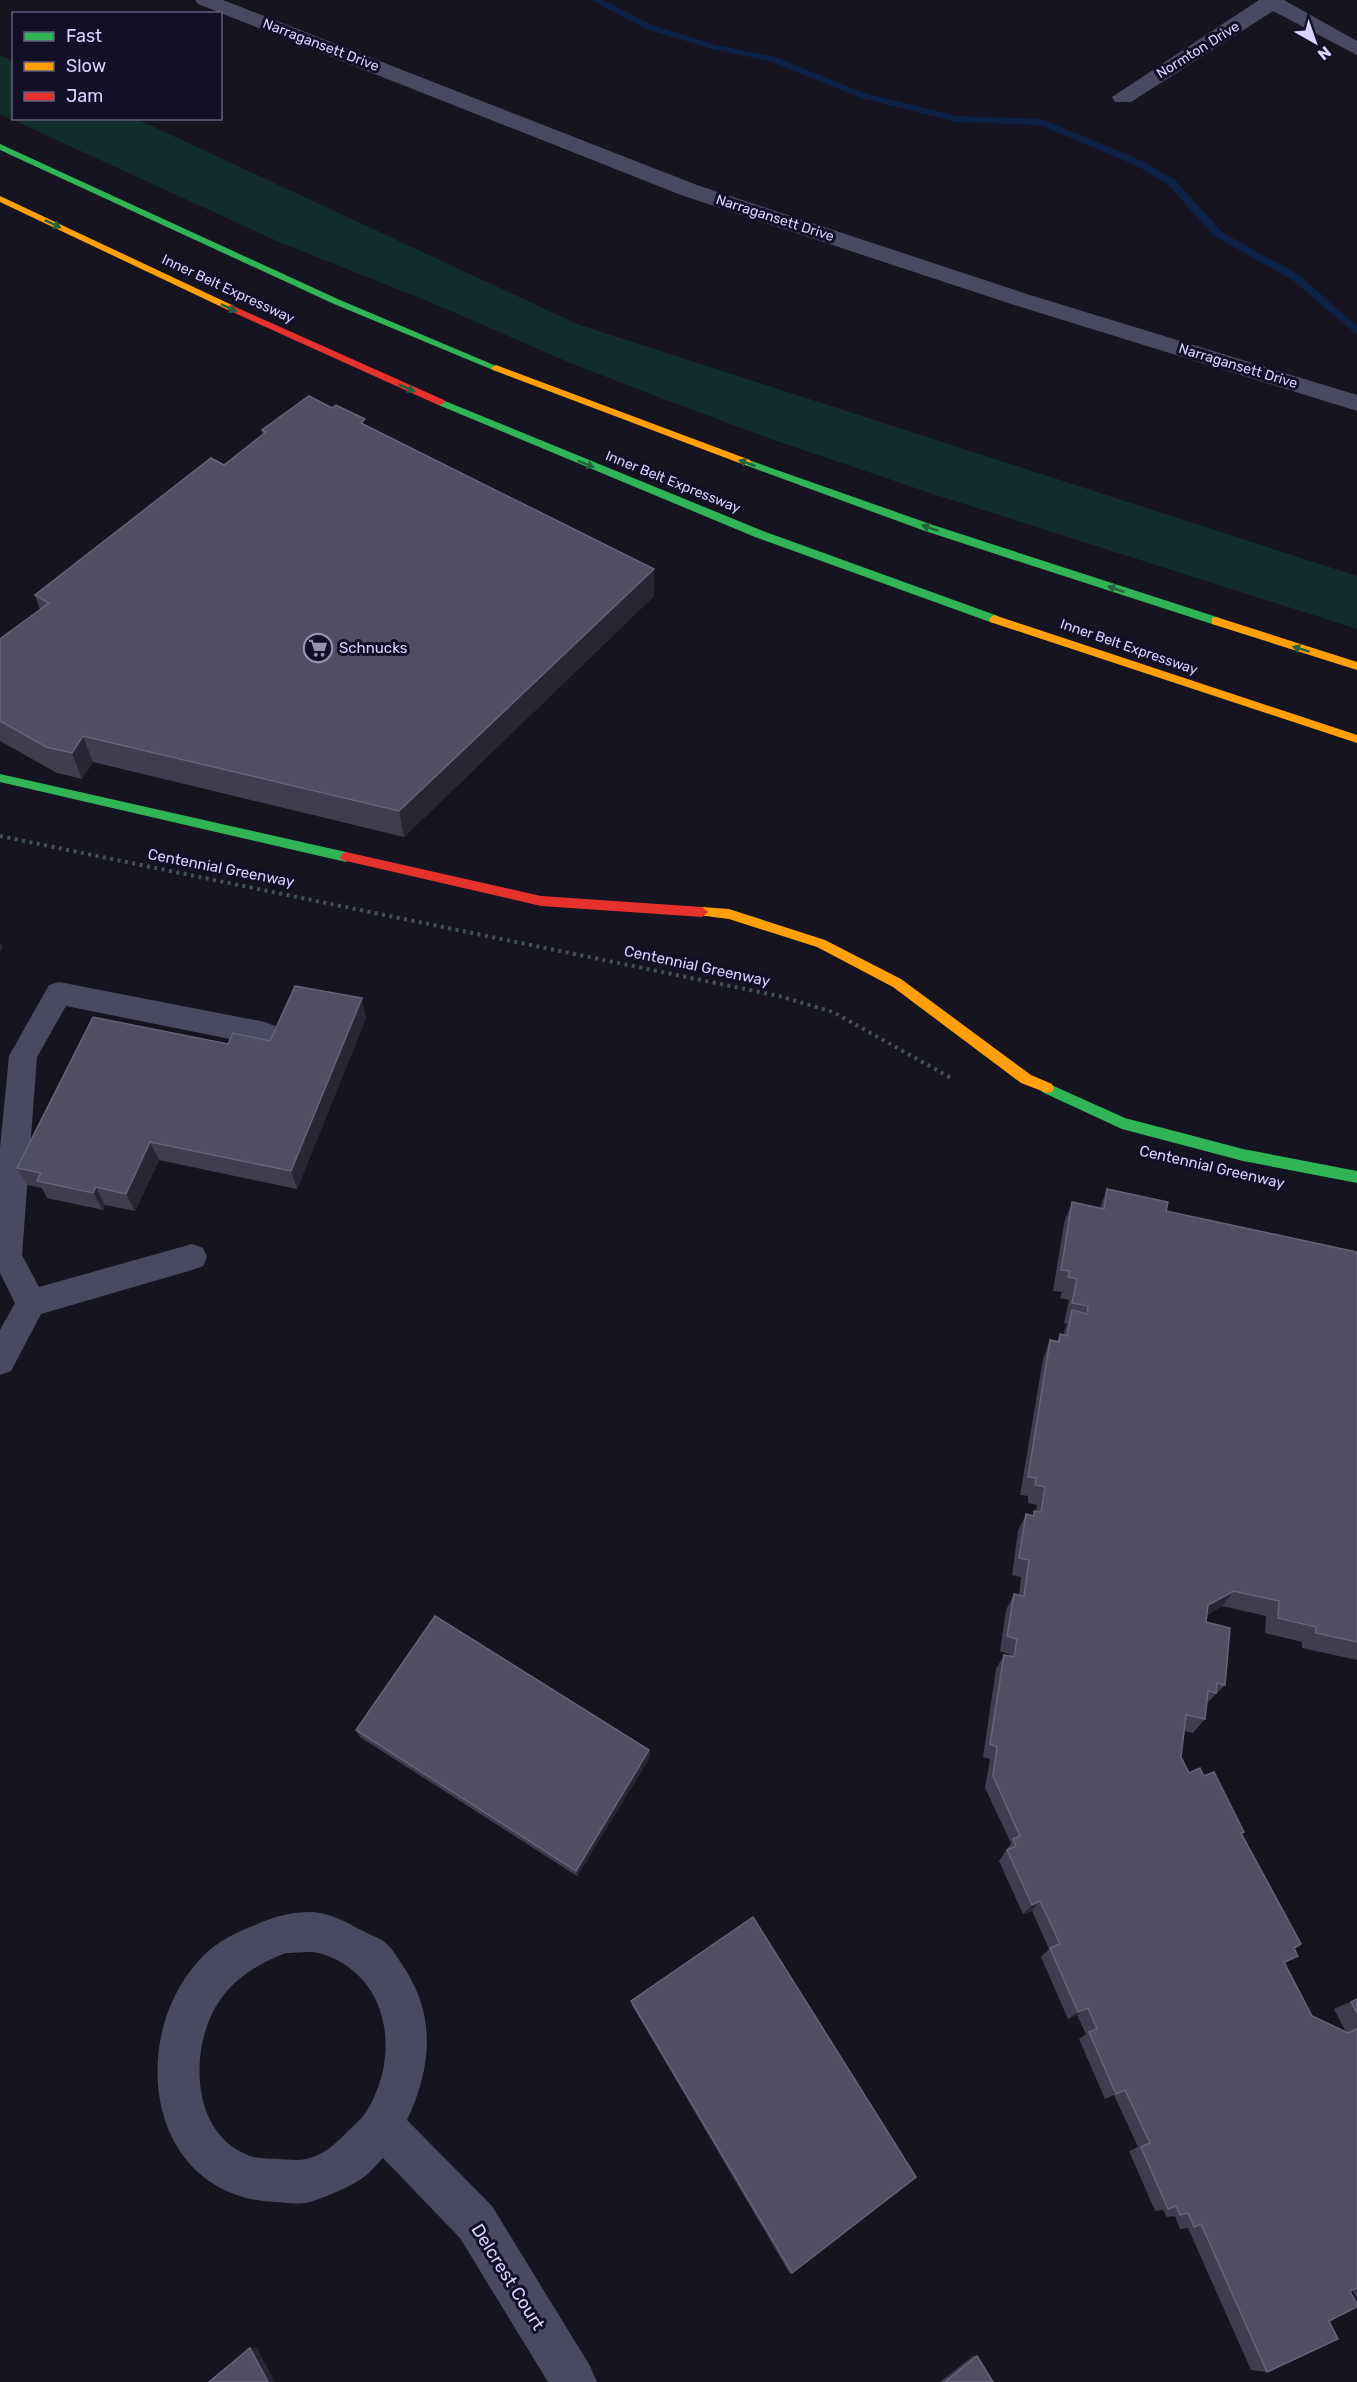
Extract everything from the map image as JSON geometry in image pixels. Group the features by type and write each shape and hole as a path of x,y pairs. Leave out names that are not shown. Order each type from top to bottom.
{"main road":[{"path":"0,147 337,302 552,391 929,528 1357,666"},
{"name":"Inner Belt Expressway","path":"0,199 210,299 414,391 758,533 1026,630 1357,739"},
{"path":"0,778 541,901 729,914 821,943 887,978 1026,1079 1122,1123 1244,1155 1357,1178"}],"street":[{"name":"Narragansett Drive","path":"205,0 689,190 1022,300 1357,403"},
{"path":"1271,1 1357,49"},
{"name":"Normton Drive","path":"1123,97 1271,1"},
{"path":"286,1933 325,1933 358,1946 386,1971 404,2006 409,2046 402,2089 382,2127 353,2159 317,2179 278,2186 240,2176 209,2156 188,2123 177,2084 180,2043 194,2003 219,1969 251,1946 286,1933"},
{"name":"Delcrest Court","path":"382,2127 476,2222 574,2382"}],"lane":[{"path":"31,1303 7,1256 17,1117 23,1056 59,993 265,1034"},
{"path":"0,1361 31,1303 192,1257"}],"path":[{"name":"Centennial Greenway","path":"0,836 779,996 833,1012 958,1082"}],"green space":[{"path":"0,55 12,61 12,120 0,114"},
{"path":"13,120 139,120 577,324 1357,576 1357,629 936,495 768,438 568,362 430,302 279,242"}],"building":[{"name":"Schnucks","path":"309,396 332,408 336,405 365,419 361,423 654,569 399,811 83,736 72,753 46,747 0,721 0,639 49,603 35,595 211,458 224,465 266,432 262,430"},
{"path":"295,986 362,998 291,1171 150,1142 126,1194 96,1187 93,1193 37,1181 41,1173 17,1168 93,1017 228,1044 233,1033 270,1041"},
{"path":"1107,1189 1168,1202 1166,1211 1357,1252 1357,1642 1316,1633 1316,1627 1278,1618 1279,1601 1234,1591 1208,1605 1206,1622 1230,1628 1225,1685 1217,1683 1216,1693 1208,1691 1205,1719 1186,1715 1181,1757 1189,1773 1200,1768 1204,1776 1214,1772 1244,1832 1241,1833 1301,1944 1294,1948 1298,1956 1284,1962 1312,2016 1348,2033 1357,2029 1357,2288 1350,2291 1357,2307 1329,2321 1338,2339 1267,2372 1201,2224 1194,2227 1188,2213 1180,2215 1176,2206 1168,2209 1141,2147 1150,2143 1125,2090 1116,2094 1089,2032 1097,2029 1088,2008 1078,2012 1050,1948 1060,1944 1040,1901 1032,1905 1007,1850 1016,1846 1013,1839 1020,1836 993,1776 997,1747 990,1744 1004,1655 1014,1657 1017,1639 1007,1636 1014,1594 1024,1596 1029,1560 1019,1558 1026,1514 1034,1516 1034,1511 1041,1512 1045,1487 1035,1485 1036,1478 1028,1477 1050,1340 1059,1342 1060,1334 1067,1336 1072,1310 1087,1314 1088,1306 1072,1303 1077,1279 1068,1277 1070,1271 1061,1270 1072,1202 1104,1209"},
{"path":"435,1616 649,1750 576,1871 356,1730"},
{"path":"753,1917 916,2177 792,2273 631,2001"},
{"path":"1357,1999 1357,2013 1351,2002"},
{"path":"250,2348 268,2382 209,2382"},
{"path":"977,2356 993,2382 945,2382"}],"waterway":[{"path":"596,0 649,27 715,47 772,59 864,96 957,119 1042,122 1141,164 1171,182 1218,234 1295,277 1357,332"}],"traffic: fast":[{"path":"0,147 337,302 496,368"},
{"path":"440,402 759,534 994,619"},
{"path":"746,462 929,528 1216,621"},
{"path":"0,778 346,857"},
{"path":"1047,1088 1122,1123 1243,1155 1357,1177"}],"traffic: slow":[{"path":"0,199 231,308"},
{"path":"496,368 746,462"},
{"path":"994,619 1357,739"},
{"path":"1216,621 1357,666"},
{"path":"702,912 729,914 821,943 897,983 1026,1079 1047,1088"}],"traffic: jam":[{"path":"231,308 440,402"},
{"path":"346,857 541,901 702,912"}],"place":[{"name":"Schnucks","path":"318,648"}]}
